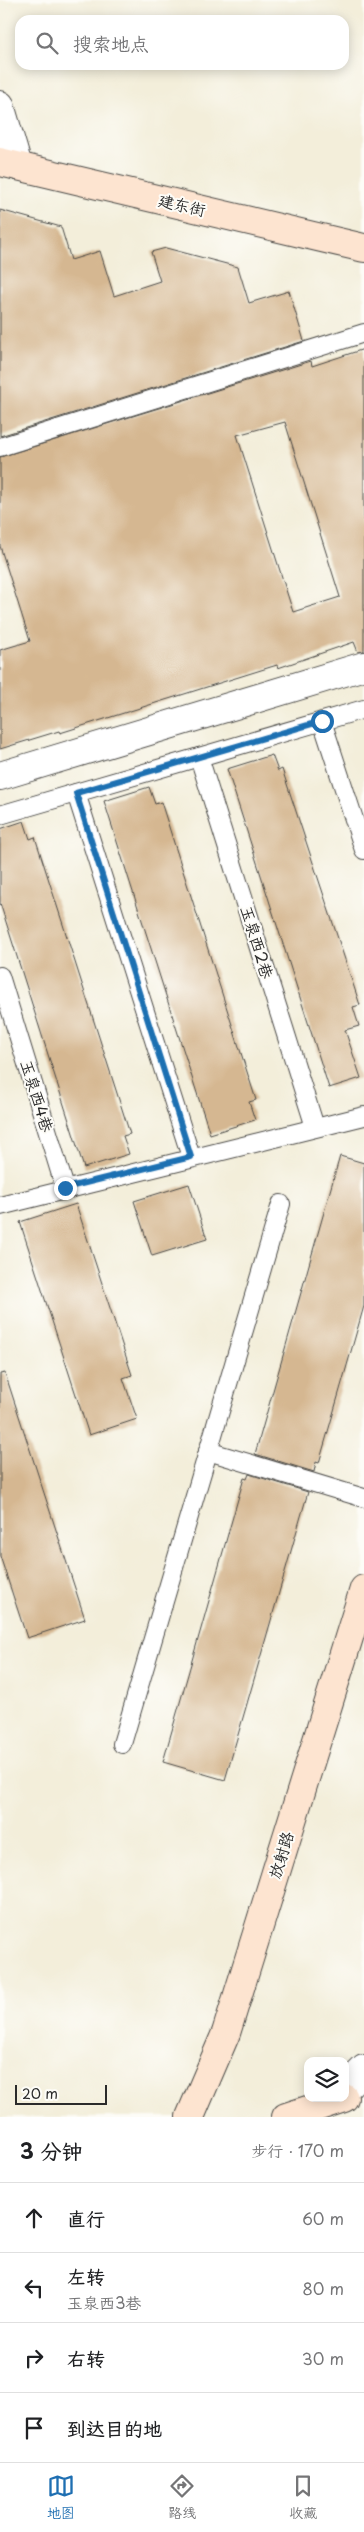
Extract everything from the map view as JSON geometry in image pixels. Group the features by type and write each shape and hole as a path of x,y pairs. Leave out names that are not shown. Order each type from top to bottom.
{"street":[{"path":"0,105 9,164"},
{"name":"建东街","path":"9,164 364,248"},
{"path":"0,776 364,666"},
{"name":"放射路","path":"190,2117 226,2033 364,1589"},
{"path":"349,2086 364,2068"},
{"path":"349,2095 364,2092"},
{"path":"286,2117 326,2102"}],"lane":[{"path":"0,447 364,333"},
{"path":"0,815 364,708"},
{"path":"322,721 364,850"},
{"name":"玉泉西2巷","path":"199,757 315,1128"},
{"path":"76,793 191,1157"},
{"name":"玉泉西4巷","path":"0,976 65,1188"},
{"path":"0,1206 65,1188 364,1116"},
{"path":"122,1744 281,1204"},
{"path":"208,1452 364,1498"}],"building":[{"path":"0,210 61,227 71,260 100,251 114,296 160,281 151,252 166,248 238,267 249,303 289,291 304,341 0,436"},
{"path":"364,349 364,651 358,652 354,642 278,668 277,665 60,733 59,731 0,749 0,650 30,641 0,546 0,457 311,361 312,366","holes":["285,422 340,597 293,612 237,435"]},
{"path":"272,755 278,771 282,769 360,1005 353,1007 359,1026 345,1030 361,1078 329,1088 227,769"},
{"path":"149,787 155,804 161,802 256,1100 249,1102 255,1120 210,1134 104,801"},
{"path":"24,821 30,839 35,837 130,1134 123,1136 129,1154 84,1168 0,903 0,829"},
{"path":"340,1156 364,1163 364,1306 319,1463 316,1462 314,1472 255,1454"},
{"path":"189,1184 207,1239 152,1256 134,1201"},
{"path":"76,1204 132,1375 123,1378 137,1419 89,1435 20,1222"},
{"path":"5,1373 85,1619 27,1638 0,1556 0,1374"},
{"path":"249,1474 308,1492 225,1780 163,1762 244,1478 247,1479"}],"route":[{"path":"65,1188 191,1157 76,793 322,721"}]}
